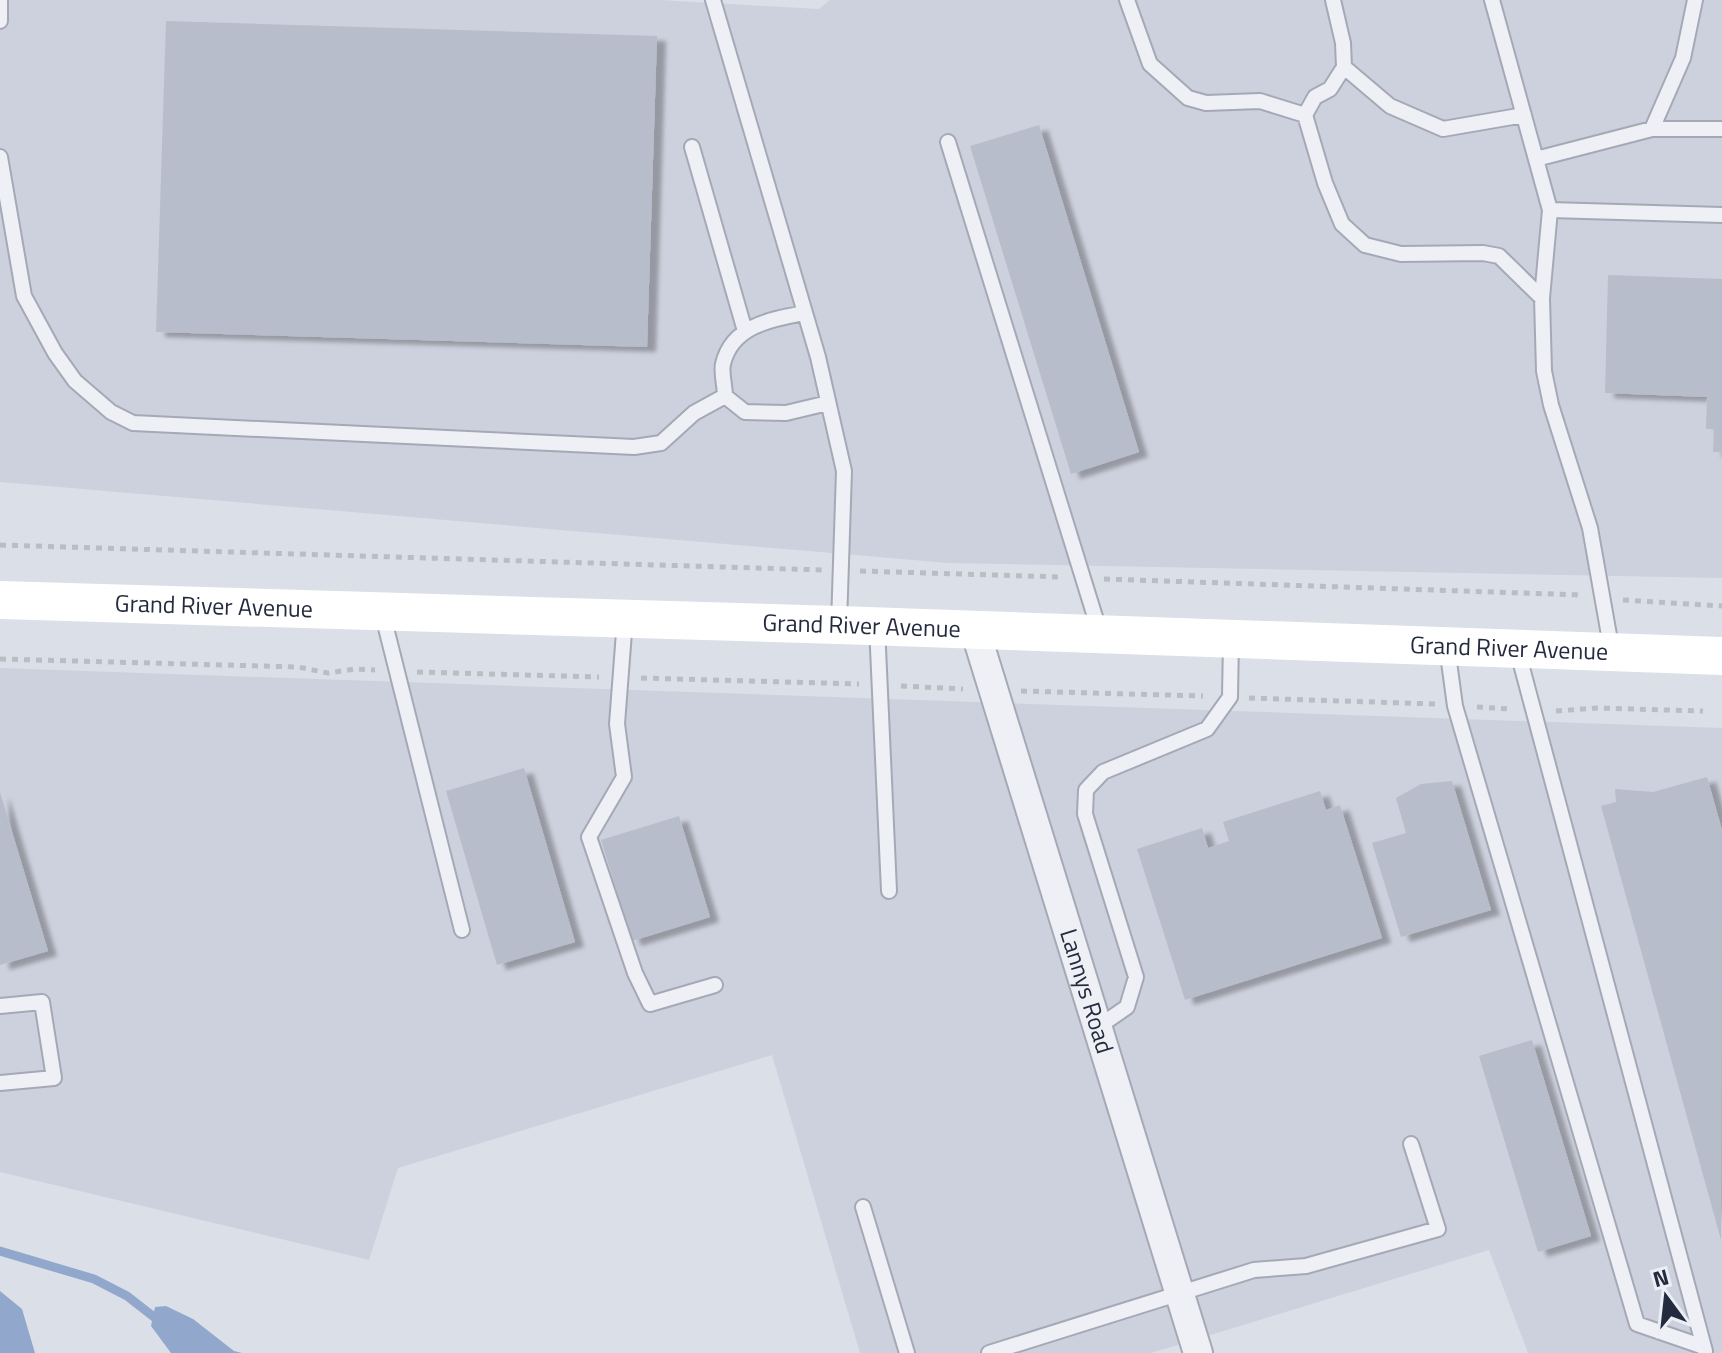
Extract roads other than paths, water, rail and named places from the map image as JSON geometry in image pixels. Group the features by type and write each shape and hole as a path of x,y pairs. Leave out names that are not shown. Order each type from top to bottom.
{"main road":[{"name":"Grand River Avenue","path":"0,600 877,626 1722,656"}],"street":[{"name":"Lannys Road","path":"975,630 1198,1353"}],"lane":[{"path":"0,0 0,21"},
{"path":"713,0 805,313 844,471 839,625"},
{"path":"1127,0 1150,64 1188,98 1206,103 1260,101 1305,115"},
{"path":"1333,0 1343,43 1344,67 1330,89 1315,97 1305,115 1325,183 1342,224 1365,245 1401,254 1483,253 1499,256 1542,298"},
{"path":"1492,0 1550,210 1542,298 1544,371 1551,405 1590,528 1612,652"},
{"path":"1652,129 1683,58 1695,0"},
{"path":"1344,67 1390,106 1443,129 1524,115"},
{"path":"1536,159 1652,129 1722,129"},
{"path":"948,142 1100,634"},
{"path":"692,147 745,331"},
{"path":"0,157 24,296 55,353 75,381 111,412 133,423 634,447 661,443 694,413 725,396"},
{"path":"1550,210 1722,215"},
{"path":"805,313 766,320 745,331 731,346 723,365 725,396 745,412 786,413 828,403"},
{"path":"382,612 462,930"},
{"path":"625,619 617,724 624,777 589,837 635,973 650,1004 715,985"},
{"path":"877,626 889,891"},
{"path":"1098,1027 1127,1007 1136,977 1085,814 1086,790 1103,772 1207,729 1230,697 1231,639"},
{"path":"1447,646 1455,706 1637,1324 1705,1350"},
{"path":"1516,649 1705,1350"},
{"path":"0,1006 42,1002 54,1078 0,1083"},
{"path":"989,1353 1254,1270 1306,1266 1438,1229 1411,1144"},
{"path":"863,1207 907,1353"}],"water":[{"path":"0,1291 22,1309 35,1353 0,1353"},
{"path":"166,1306 193,1319 234,1351 242,1353 171,1353 151,1326 155,1307"}],"waterway":[{"path":"0,1251 94,1279 127,1296 163,1324"}]}
